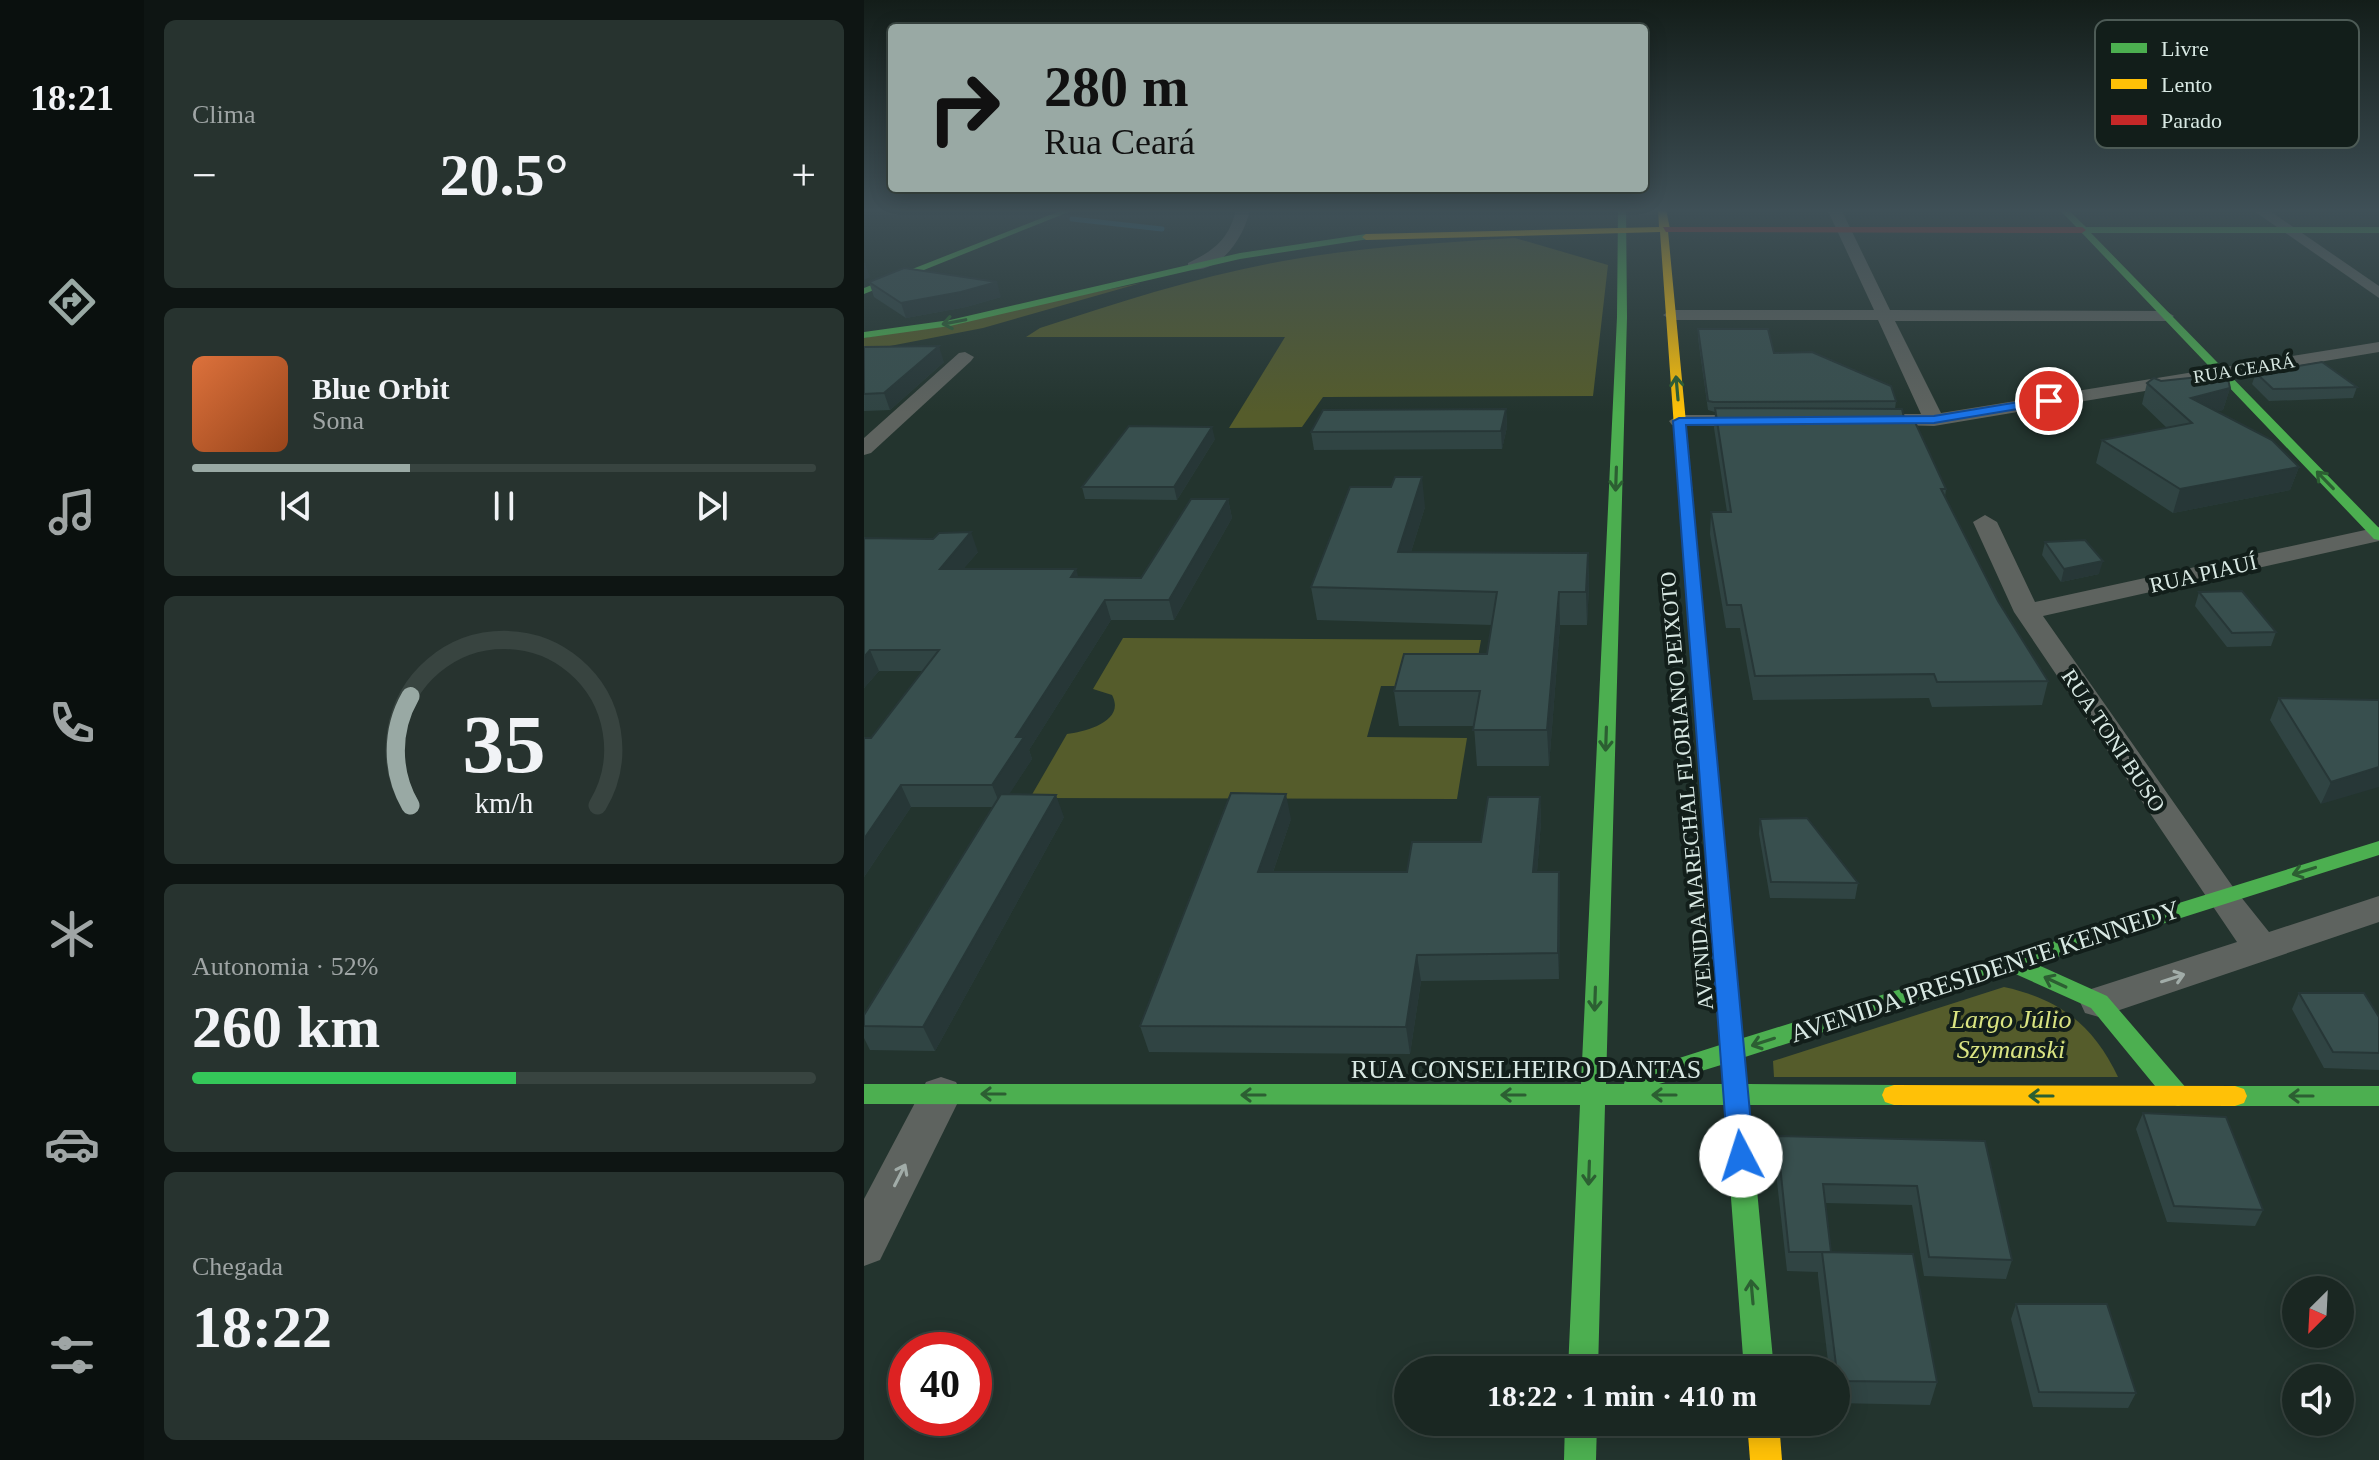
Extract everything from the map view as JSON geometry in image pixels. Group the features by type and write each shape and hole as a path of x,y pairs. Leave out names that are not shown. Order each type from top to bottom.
{"main road":[{"path":"864,291 899,277"},
{"path":"924,346 1144,277"},
{"path":"864,335 950,323 1146,277"},
{"path":"1583,1356 1622,277"},
{"name":"AVENIDA MARECHAL FLORIANO PEIXOTO","path":"1667,277 1758,1356"},
{"path":"2128,277 2378,535"},
{"name":"AVENIDA PRESIDENTE KENNEDY","path":"1591,1095 2379,848"},
{"path":"2012,963 2099,1002 2178,1096"},
{"name":"RUA CONSELHEIRO DANTAS","path":"864,1094 2379,1096"},
{"path":"1580,1460 1581,1436"},
{"path":"1764,1436 1766,1460"}],"street":[{"path":"1867,277 1934,420"},
{"path":"2356,277 2379,293"},
{"path":"1671,315 2166,316"},
{"name":"RUA CEARÁ","path":"1838,420 1934,420 2379,347"},
{"path":"864,449 965,357"},
{"path":"1679,421 1775,421"},
{"name":"RUA TONI BUSO","path":"1985,522 2027,612 2221,896 2262,948"},
{"name":"RUA PIAUÍ","path":"2027,612 2378,535"},
{"path":"2099,1002 2379,909"},
{"path":"864,1245 941,1094"}],"green space":[{"path":"1211,277 1607,277 1593,396 1323,397 1302,427 1229,428 1285,337 1026,337 1040,328"},
{"path":"1141,283 983,328 864,351 864,338"},
{"path":"1123,638 1481,640 1473,686 1381,686 1367,737 1467,738 1457,799 1030,798 1067,734 1102,724 1114,712 1112,695 1093,689"},
{"name":"Largo Júlio Szymanski","path":"2004,987 2042,999 2073,1017 2098,1043 2118,1077 1774,1077 1773,1061"}],"building":[{"path":"881,277 965,277 997,282 901,303 869,282"},
{"path":"1698,329 1768,329 1774,353 1812,352 1891,386 1896,401 1708,401"},
{"path":"939,346 884,393 864,394 864,347"},
{"path":"2322,362 2357,387 2273,389 2256,373"},
{"path":"2227,374 2230,388 2191,398 2272,440 2299,467 2180,489 2102,440 2192,423 2147,383 2154,378 2161,381"},
{"path":"1715,408 1902,409 1905,422 1915,422 1946,489 1941,489 1998,601 2048,681 1937,682 1934,674 1755,676 1741,605 1727,605 1711,512 1731,512"},
{"path":"1506,409 1501,431 1311,432 1323,410"},
{"path":"1129,426 1212,427 1174,487 1082,487"},
{"path":"1395,477 1422,477 1398,552 1588,553 1586,592 1559,592 1547,730 1473,730 1480,691 1394,691 1404,654 1487,654 1497,592 1311,587 1350,487 1391,487"},
{"path":"1191,499 1228,499 1169,600 1105,600 1016,737 1024,737 992,785 901,785 864,839 864,738 871,738 939,650 870,650 864,657 864,538 933,539 939,533 971,532 940,569 1076,569 1071,577 1141,578"},
{"path":"2085,540 2103,561 2064,569 2045,542"},
{"path":"2242,591 2276,632 2232,633 2199,592"},
{"path":"2279,698 2379,700 2379,767 2331,782"},
{"path":"1231,793 1286,794 1258,872 1407,872 1412,842 1481,842 1488,797 1540,797 1533,872 1559,872 1558,953 1417,955 1406,1027 1140,1026"},
{"path":"1001,794 1056,795 923,1027 864,1026 864,1015"},
{"path":"1807,818 1858,883 1771,882 1760,819"},
{"path":"2299,993 2364,993 2379,1017 2379,1053 2333,1052"},
{"path":"2143,1113 2226,1117 2263,1210 2174,1206"},
{"path":"1777,1136 1985,1141 2012,1260 1929,1257 1917,1186 1823,1184 1831,1252 1789,1252"},
{"path":"1822,1252 1913,1254 1937,1382 1850,1381 1850,1356 1835,1356"},
{"path":"2016,1304 2107,1304 2136,1393 2039,1392"}],"traffic: fast":[{"path":"864,291 899,277"},
{"path":"864,335 950,323 1149,277"},
{"path":"1584,1356 1622,277"},
{"path":"2129,277 2379,536"},
{"path":"1686,497 1758,1356"},
{"path":"1635,1082 2379,848"},
{"path":"2012,963 2099,1002 2178,1096"},
{"path":"864,1094 1894,1095"},
{"path":"2235,1096 2379,1096"},
{"path":"1580,1460 1581,1436"}],"traffic: slow":[{"path":"1668,277 1686,497"},
{"path":"1894,1095 2235,1096"},
{"path":"1764,1436 1766,1460"}],"route":[{"path":"1741,1156 1679,421 1934,420 2049,401"}]}
